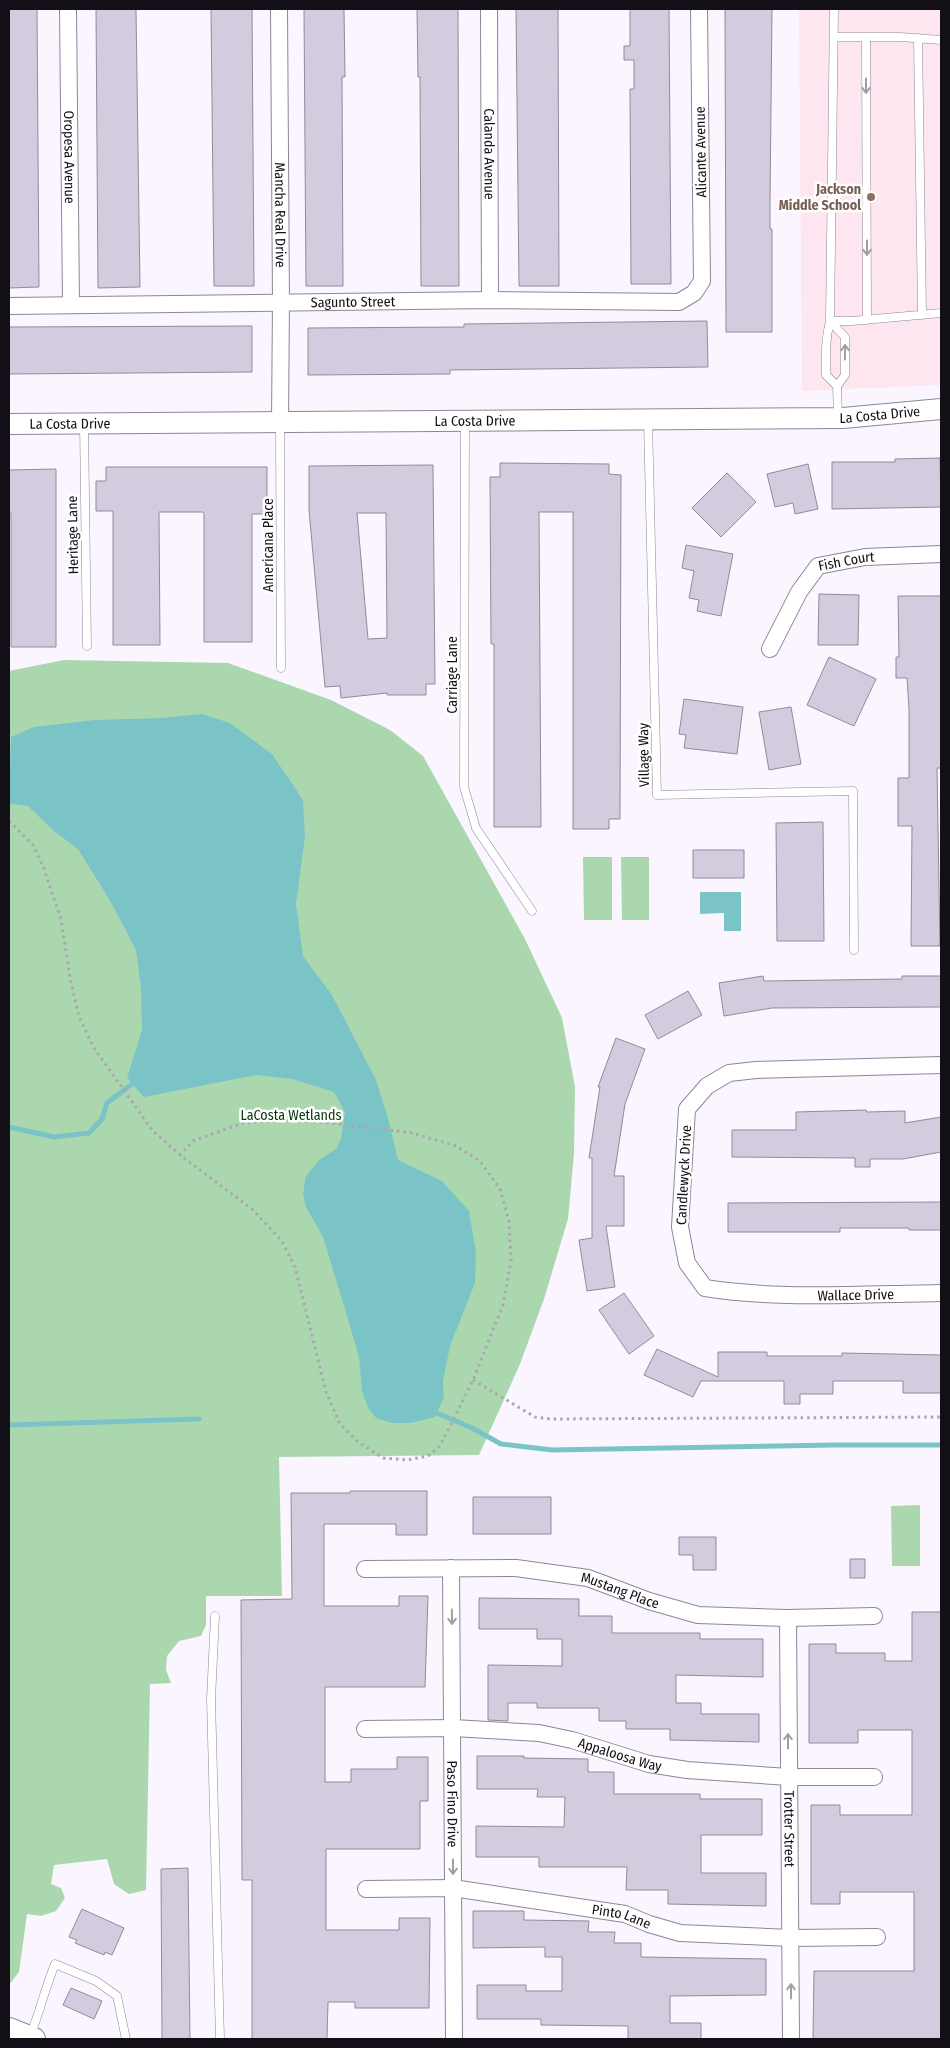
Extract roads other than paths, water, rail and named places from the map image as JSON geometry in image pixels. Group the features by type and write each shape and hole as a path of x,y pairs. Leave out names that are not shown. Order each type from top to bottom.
{"main road":[{"path":"9,2029 24,2037"}],"street":[{"name":"Oropesa Avenue","path":"68,9 71,305"},
{"name":"Mancha Real Drive","path":"279,9 280,422"},
{"name":"Calanda Avenue","path":"489,9 490,300"},
{"name":"Alicante Avenue","path":"694,293 702,281 699,9"},
{"name":"Sagunto Street","path":"9,306 490,300 679,302 694,293"},
{"name":"La Costa Drive","path":"9,424 838,418 941,409"},
{"name":"Fish Court","path":"770,650 799,592 818,566 865,557 941,554"},
{"name":"Candlewyck Drive","path":"770,1294 740,1294 705,1288 687,1263 680,1228 687,1109 707,1086 729,1073 756,1070 941,1065"},
{"name":"Wallace Drive","path":"770,1294 941,1293"},
{"name":"Paso Fino Drive","path":"451,1568 454,2039"},
{"name":"Mustang Place","path":"365,1569 516,1568 561,1573 588,1578 649,1601 698,1615 788,1618 874,1616"},
{"name":"Trotter Street","path":"788,1618 791,2039"},
{"name":"Appaloosa Way","path":"365,1728 453,1728 539,1733 572,1740 649,1764 687,1770 788,1777 874,1778"},
{"name":"Pinto Lane","path":"366,1889 453,1888 625,1914 649,1924 680,1933 791,1938 876,1937"}],"lane":[{"path":"834,9 830,322 826,338 826,375 837,386"},
{"path":"834,37 941,40"},
{"path":"866,37 867,320"},
{"path":"918,38 922,315"},
{"path":"830,322 941,313"},
{"path":"830,322 845,337 845,375 837,386 838,418"},
{"name":"Village Way","path":"648,419 657,794 853,791 854,950"},
{"name":"Carriage Lane","path":"465,420 464,787 476,828 532,911"},
{"name":"Americana Place","path":"280,422 281,668"},
{"name":"Heritage Lane","path":"84,424 87,646"},
{"path":"215,1616 212,1699 220,2039"},
{"path":"24,2037 38,2017 44,1990 55,1964 96,1981 117,1996 126,2039"}],"water":[{"path":"202,714 230,723 272,754 303,800 305,836 296,904 303,956 332,995 376,1080 398,1160 442,1181 469,1211 476,1253 475,1283 450,1346 443,1381 444,1397 435,1417 410,1423 392,1423 376,1418 368,1408 362,1391 359,1357 344,1306 323,1237 306,1207 303,1194 306,1176 319,1160 336,1149 341,1139 345,1112 334,1092 292,1079 256,1075 144,1097 127,1078 142,1030 141,988 136,950 112,904 78,849 54,831 28,806 11,804 9,802 11,737 34,727 95,720 162,718"},
{"path":"700,892 741,892 741,931 724,931 724,913 700,914"}],"waterway":[{"path":"9,1127 54,1137 89,1133 102,1119 107,1103 132,1084"},
{"path":"432,1411 472,1428 501,1444 552,1450 941,1445"},
{"path":"9,1425 199,1419"}],"place":[{"name":"Jackson Middle School","path":"871,197"}],"park label":[{"name":"LaCosta Wetlands","path":"291,1115"}]}
